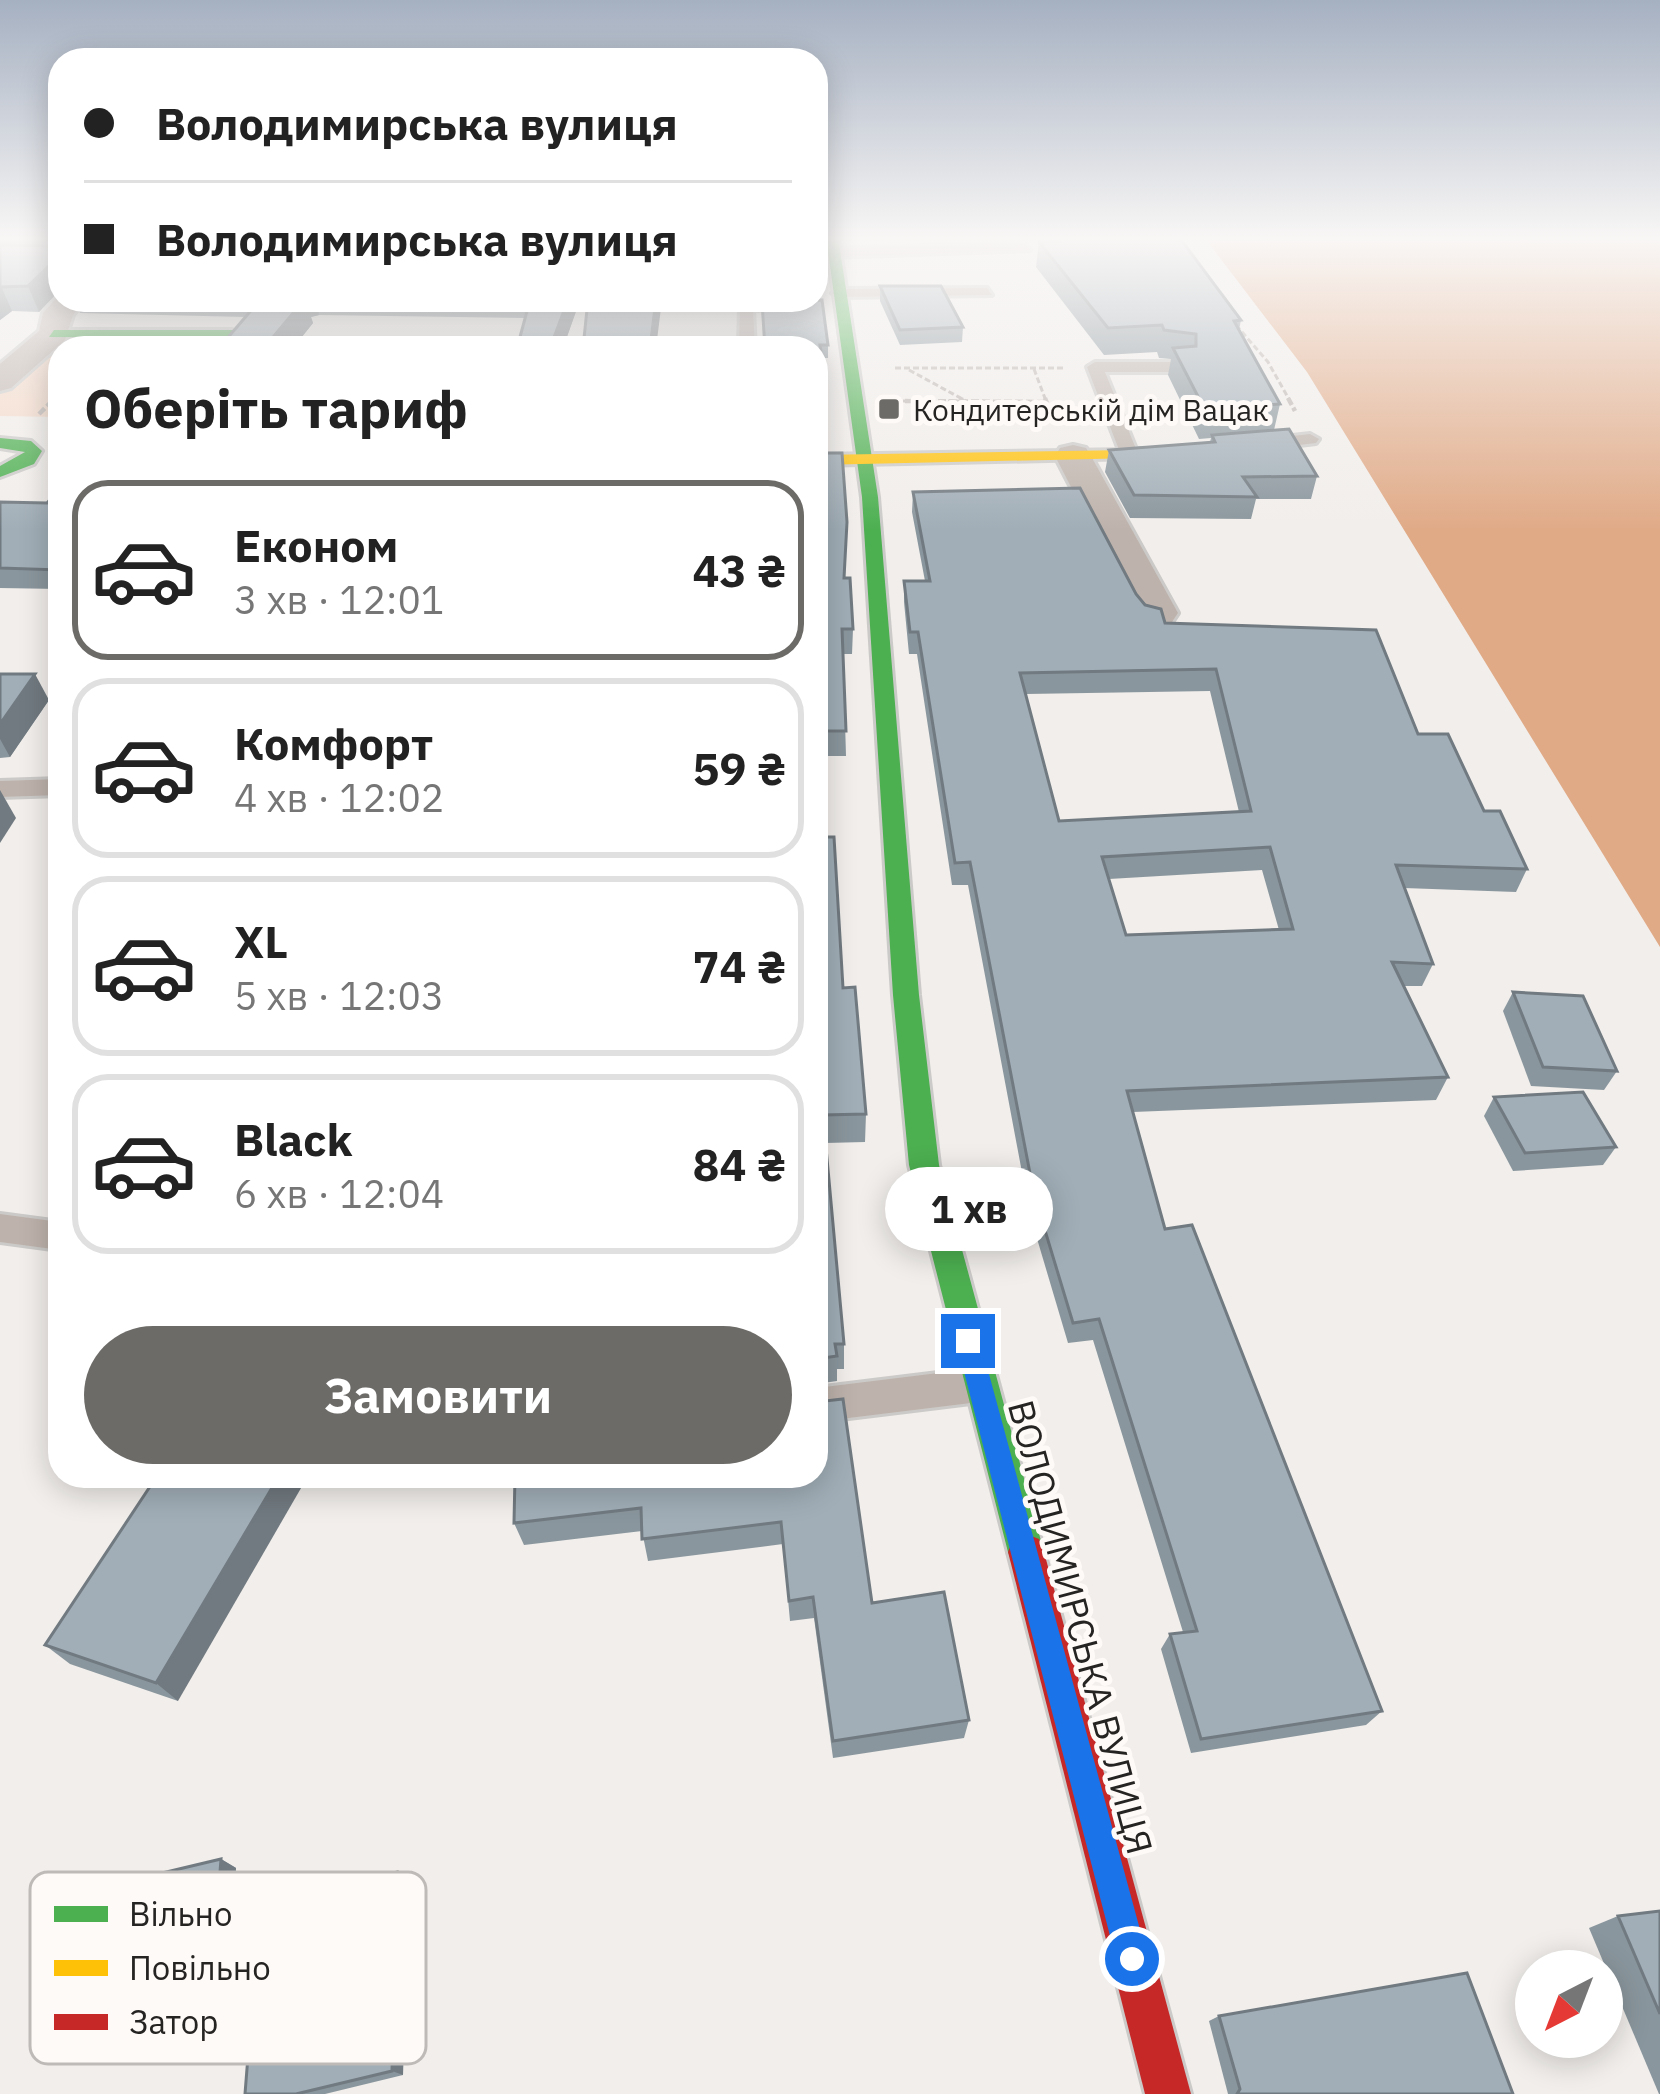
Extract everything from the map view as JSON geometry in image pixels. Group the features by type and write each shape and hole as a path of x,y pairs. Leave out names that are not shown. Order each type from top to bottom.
{"main road":[{"name":"ВОЛОДИМИРСЬКА ВУЛИЦЯ","path":"846,335 866,461 924,1165 1168,2094"},
{"path":"0,443 25,444 46,456"},
{"path":"828,460 1130,454"},
{"path":"0,472 46,456"}],"street":[{"path":"0,381 48,340"},
{"path":"1073,456 1157,613"}],"lane":[{"path":"1172,453 1130,454 1095,368 1181,367"},
{"path":"1240,446 1310,439"},
{"path":"0,789 48,787"},
{"path":"0,1228 48,1234"},
{"path":"828,1404 979,1384"}],"path":[{"path":"1244,335 1266,360 1310,439"},
{"path":"1181,367 1266,360"},
{"path":"906,368 966,401"},
{"path":"851,369 1095,368"},
{"path":"857,401 1046,402"},
{"path":"966,401 970,424"}],"shaded area":[{"path":"1279,335 1660,335 1660,947 1307,372"},
{"path":"48,351 48,417 0,416 0,394"}],"building":[{"path":"1196,335 1242,335 1280,404 1205,410 1173,348 1196,346"},
{"path":"1289,429 1317,476 1243,477 1257,497 1134,495 1109,450 1215,442 1212,435"},
{"path":"828,453 842,453 847,522 844,578 850,578 853,629 842,629 846,731 828,731"},
{"path":"1080,488 1136,594 1145,605 1161,609 1165,623 1376,630 1418,734 1448,734 1484,811 1500,811 1527,869 1396,865 1433,964 1392,962 1448,1077 1127,1091 1165,1229 1192,1225 1382,1711 1201,1739 1170,1634 1197,1631 1099,1319 1073,1323 1034,1194 970,862 955,863 918,632 910,632 904,581 930,581 913,492","holes":["1216,669 1251,811 1059,821 1020,673","1270,847 1293,929 1126,935 1102,857"]},
{"path":"0,502 47,503 48,570 0,568"},
{"path":"0,674 35,674 0,724"},
{"path":"828,837 834,837 843,988 855,987 866,1114 828,1115"},
{"path":"1513,992 1583,996 1617,1071 1543,1067"},
{"path":"1583,1092 1616,1147 1525,1153 1494,1097"},
{"path":"828,1170 844,1344 835,1344 837,1356 828,1357"},
{"path":"843,1399 872,1603 944,1592 969,1720 833,1741 813,1597 789,1601 781,1522 642,1539 641,1508 514,1523 515,1488 828,1488 828,1401"},
{"path":"149,1488 272,1488 156,1683 45,1645"},
{"path":"221,1859 220,1872 166,1872"},
{"path":"1660,1911 1660,2014 1618,1916"},
{"path":"1467,1973 1513,2094 1237,2094 1240,2089 1219,2016"},
{"path":"247,2064 392,2064 392,2071 296,2094 245,2094"}],"traffic: fast":[{"path":"846,335 870,497 906,995 924,1165 1026,1552"},
{"path":"0,443 25,444 34,451 28,461 0,472"}],"traffic: slow":[{"path":"828,460 1130,455"}],"traffic: jam":[{"path":"1026,1552 1168,2094"}],"place":[{"name":"Кондитерській дім Вацак","path":"889,409"}],"route":[{"path":"968,1341 1132,1959"}]}
